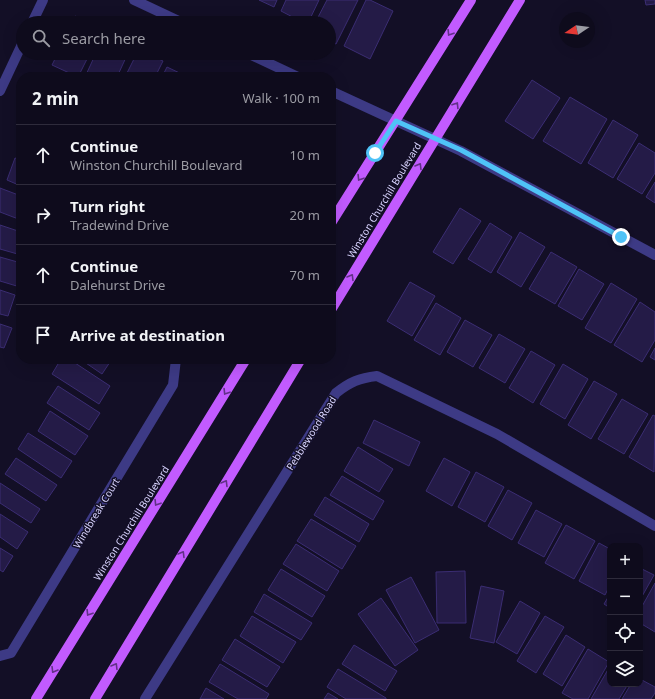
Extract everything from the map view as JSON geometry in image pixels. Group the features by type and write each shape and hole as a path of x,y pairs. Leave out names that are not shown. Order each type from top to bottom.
{"main road":[{"path":"336,215 471,0"},
{"name":"Winston Churchill Boulevard","path":"336,302 520,0"},
{"name":"Winston Churchill Boulevard","path":"36,699 243,364"},
{"path":"95,699 298,364"}],"street":[{"path":"35,16 43,0"},
{"path":"134,0 168,16"},
{"path":"0,91 16,57"},
{"path":"262,60 287,72"},
{"path":"336,93 436,138 655,255"},
{"name":"Windbreak Court","path":"0,656 11,653 173,385 175,364"},
{"name":"Pebblewood Road","path":"145,699 336,393 350,383 363,378 377,376 497,434 655,526"}],"building":[{"path":"259,0 277,0 274,7"},
{"path":"286,0 319,0 311,16 291,16 281,11"},
{"path":"327,0 358,0 336,44 336,16 319,16"},
{"path":"366,0 370,0 393,11 370,59 344,46"},
{"path":"645,0 655,0 655,4 646,5"},
{"path":"54,60 86,60 80,72 67,72 52,65"},
{"path":"93,60 125,60 119,72 87,72"},
{"path":"134,60 163,61 158,72 128,72"},
{"path":"167,67 178,72 164,72"},
{"path":"532,80 560,98 533,139 505,121"},
{"path":"570,97 607,119 581,164 543,141"},
{"path":"613,120 638,135 613,178 588,163"},
{"path":"639,143 655,153 655,173 642,194 617,179"},
{"path":"15,158 16,158 16,184 7,180"},
{"path":"655,182 655,203 646,197"},
{"path":"0,188 16,194 16,218 0,212"},
{"path":"460,208 481,221 453,264 433,252"},
{"path":"490,223 512,237 491,273 468,259"},
{"path":"0,225 16,230 16,254 0,249"},
{"path":"520,232 545,247 521,287 497,272"},
{"path":"551,252 577,267 555,304 529,289"},
{"path":"0,257 16,262 16,286 0,281"},
{"path":"579,269 604,284 582,320 558,306"},
{"path":"410,282 435,296 412,336 387,321"},
{"path":"611,283 637,299 611,343 585,328"},
{"path":"0,290 15,295 8,316 0,314"},
{"path":"640,302 655,312 655,340 642,362 614,345"},
{"path":"436,303 461,318 440,355 414,340"},
{"path":"465,320 492,335 473,367 447,352"},
{"path":"0,324 12,328 4,348 0,347"},
{"path":"499,334 525,349 505,383 479,368"},
{"path":"655,348 655,360 650,357"},
{"path":"531,351 555,365 533,403 509,388"},
{"path":"58,364 77,364 110,386 99,404 52,374"},
{"path":"87,364 109,364 102,374"},
{"path":"563,364 588,379 565,419 540,404"},
{"path":"594,381 617,394 591,439 568,425"},
{"path":"58,386 100,413 89,430 47,403"},
{"path":"622,399 648,414 624,454 598,439"},
{"path":"50,411 88,436 75,455 38,431"},
{"path":"653,415 655,416 654,472 629,457"},
{"path":"374,420 420,442 409,466 363,443"},
{"path":"28,433 72,461 61,478 18,449"},
{"path":"358,447 393,469 379,492 344,471"},
{"path":"16,458 57,485 46,501 5,474"},
{"path":"444,458 470,472 452,506 426,491"},
{"path":"476,472 504,487 485,522 458,507"},
{"path":"342,476 384,501 373,520 330,495"},
{"path":"0,483 40,509 31,523 0,503"},
{"path":"508,490 532,503 512,540 488,526"},
{"path":"325,497 369,524 359,542 314,515"},
{"path":"536,510 562,524 544,557 518,543"},
{"path":"0,514 28,532 17,549 0,537"},
{"path":"311,519 356,546 342,569 297,541"},
{"path":"566,525 595,541 574,579 545,563"},
{"path":"599,543 607,547 607,591 605,595 579,581"},
{"path":"296,544 339,571 327,591 283,564"},
{"path":"0,548 13,556 3,572 0,570"},
{"path":"281,569 325,596 312,617 268,590"},
{"path":"643,570 654,575 643,595"},
{"path":"465,571 466,623 437,623 436,572"},
{"path":"411,577 439,630 415,643 386,590"},
{"path":"655,583 655,632 643,625 643,605"},
{"path":"481,586 504,591 494,643 470,638"},
{"path":"264,594 312,623 301,640 254,612"},
{"path":"381,598 418,650 395,666 358,614"},
{"path":"607,599 607,606 604,604"},
{"path":"520,601 540,613 517,654 496,642"},
{"path":"252,616 296,642 283,663 240,636"},
{"path":"545,616 564,627 536,673 517,661"},
{"path":"566,635 585,647 562,686 543,674"},
{"path":"235,639 280,667 267,687 222,660"},
{"path":"354,645 397,671 385,691 342,664"},
{"path":"588,649 607,661 607,666 588,699 573,699 562,693"},
{"path":"220,664 269,694 266,699 238,699 209,682"},
{"path":"338,669 386,699 346,699 327,687"},
{"path":"607,671 607,687 626,687 619,699 591,699"},
{"path":"643,681 655,687 655,693 651,699 622,699 629,687 643,687"},
{"path":"206,688 224,699 200,699"},
{"path":"328,693 338,699 324,699"}],"route":[{"path":"375,153 396,121 461,150 621,237"}]}
